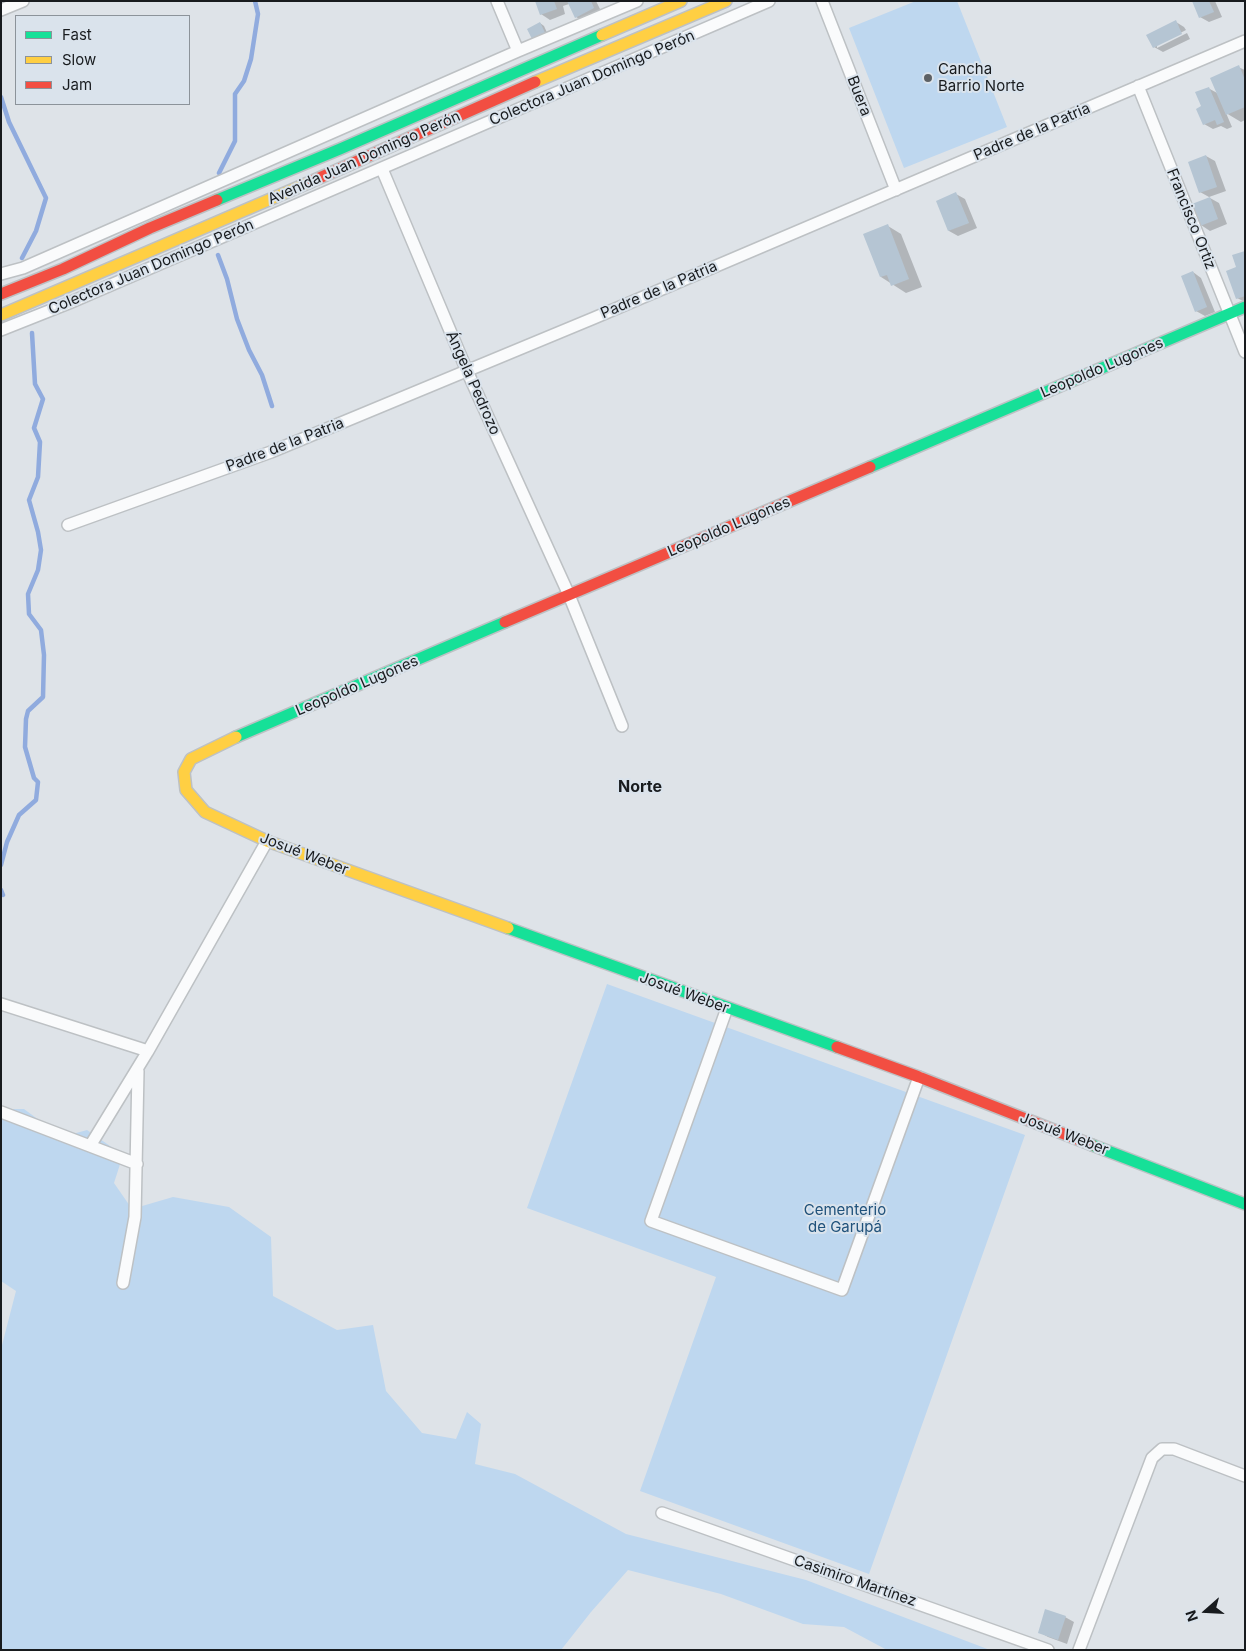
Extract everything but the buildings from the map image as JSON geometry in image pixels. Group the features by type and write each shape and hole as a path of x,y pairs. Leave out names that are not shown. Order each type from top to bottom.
{"street":[{"path":"1,10 23,1"},
{"path":"497,1 518,51"},
{"path":"1,274 23,268 518,51 638,1"},
{"name":"Avenida Juan Domingo Perón","path":"1,294 63,269 150,228 340,150 681,1"},
{"name":"Avenida Juan Domingo Perón","path":"1,314 726,1"},
{"name":"Colectora Juan Domingo Perón","path":"1,330 69,303 770,1"},
{"name":"Buera","path":"822,1 896,190"},
{"name":"Padre de la Patria","path":"68,525 271,452 896,190 1245,41"},
{"name":"Francisco Ortiz","path":"1138,86 1228,314 1245,352"},
{"name":"Ángela Pedrozo","path":"382,169 467,371 569,595 622,726"},
{"name":"Leopoldo Lugones","path":"213,747 1245,307"},
{"name":"Josué Weber","path":"213,747 191,759 184,772 186,790 205,812 267,841 918,1077 1245,1204"},
{"path":"90,1146 138,1069 267,841"},
{"path":"1,1004 148,1050"},
{"path":"727,1008 651,1221 833,1287 842,1290 918,1077"},
{"path":"123,1283 135,1217 138,1069"},
{"path":"1,1112 137,1164"},
{"path":"1079,1650 1152,1458 1162,1449 1174,1449 1245,1476"},
{"name":"Casimiro Martínez","path":"662,1513 1048,1650"}],"green space":[{"name":"Cancha Barrio Norte","path":"916,1 957,1 1007,127 904,168 849,28"},
{"name":"Cementerio de Garupá","path":"607,984 1025,1135 869,1574 640,1491 716,1277 527,1208"},
{"path":"1,1109 24,1109 62,1137 87,1130 123,1155 114,1183 132,1209 173,1197 229,1207 271,1237 273,1296 337,1330 373,1325 386,1391 422,1433 456,1439 467,1412 481,1424 475,1464 515,1474 626,1534 806,1580 990,1650 887,1650 844,1627 803,1624 721,1594 628,1570 561,1650 1,1650 1,1349 16,1291 1,1281"}],"waterway":[{"path":"219,173 235,141 235,94 244,81 251,59 258,14 255,1"},
{"path":"1,97 9,122 46,198 36,231 22,258"},
{"path":"218,255 227,279 237,319 249,350 262,375 272,406"},
{"path":"1,865 7,842 19,815 36,800 38,782 34,778 25,747 26,719 28,711 43,697 44,655 41,630 29,614 28,594 38,570 41,550 29,500 38,477 40,442 34,428 43,399 35,384 32,333"},
{"path":"1,890 3,895"}],"traffic: fast":[{"path":"217,200 340,149 602,35"},
{"path":"870,467 1245,307"},
{"path":"236,737 505,622"},
{"path":"508,928 837,1047"},
{"path":"1092,1145 1245,1204"}],"traffic: slow":[{"path":"602,35 681,1"},
{"path":"535,82 726,1"},
{"path":"1,315 308,183"},
{"path":"236,737 191,759 184,772 186,790 205,812 267,841 508,928"}],"traffic: jam":[{"path":"308,183 535,82"},
{"path":"1,294 63,269 150,228 217,200"},
{"path":"505,622 870,467"},
{"path":"837,1047 1092,1145"}],"place":[{"name":"Cancha Barrio Norte","path":"928,78"}],"district":[{"name":"Norte","path":"640,787"}]}
